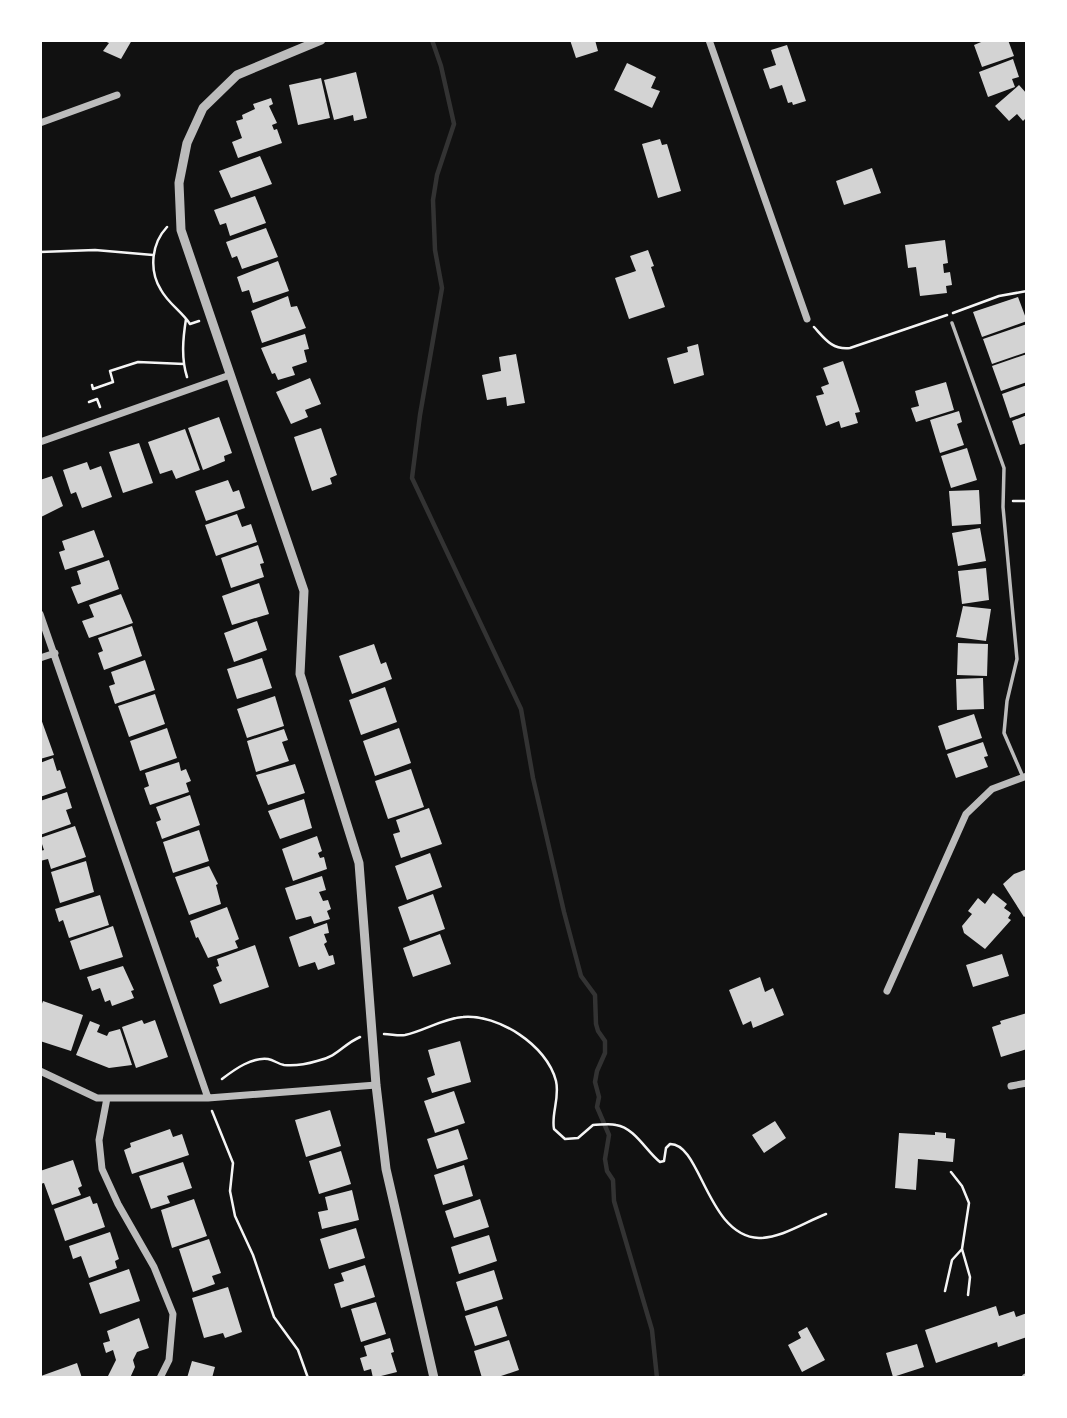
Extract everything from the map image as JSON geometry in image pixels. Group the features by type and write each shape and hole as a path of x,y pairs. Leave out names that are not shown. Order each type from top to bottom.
{"street":[{"path":"321,40 237,75 203,108 187,143 179,183 181,230 304,591 300,674 359,863 376,1085 386,1169 434,1378"},
{"path":"709,40 807,319"},
{"path":"40,123 117,95"},
{"path":"40,442 230,375"},
{"path":"40,614 208,1098"},
{"path":"40,658 55,653"},
{"path":"887,991 966,814 992,789 1025,776"},
{"path":"40,1071 97,1098 208,1098 376,1085"},
{"path":"1011,1086 1027,1083"},
{"path":"107,1098 99,1140 102,1169 118,1204 154,1267 173,1314 169,1360 160,1378"}],"lane":[{"path":"952,323 1004,468 1003,500 1017,659 1007,701 1004,733 1025,776"}],"path":[{"path":"167,228 161,233 153,255 160,289 190,324 199,321"},
{"path":"40,252 95,250 153,255"},
{"path":"807,319 831,345 839,349 850,348 999,296 1027,290"},
{"path":"186,319 183,340 187,377"},
{"path":"100,407 93,387 113,382 110,371 138,362 184,363"},
{"path":"89,402 97,399"},
{"path":"1003,500 1027,501"},
{"path":"222,1079 240,1067 261,1060 270,1059 282,1065 326,1059 335,1056 342,1047 359,1037 389,1034 403,1036 462,1016 495,1021 540,1052 556,1078 558,1095 553,1124 557,1134 572,1140 593,1125 618,1125 638,1138 660,1162 664,1161 666,1148 670,1144 676,1144 682,1148 697,1171 719,1213 732,1227 744,1234 758,1238 777,1236 826,1214"},
{"path":"212,1111 233,1163 230,1191 235,1216 254,1255 274,1317 298,1350 308,1378"},
{"path":"951,1172 962,1186 969,1203 962,1249 970,1278 968,1296"},
{"path":"945,1291 952,1260 962,1249"}],"building":[{"path":"102,40 132,40 121,59 103,51 109,43"},
{"path":"570,40 595,40 598,51 576,58"},
{"path":"986,40 1008,40 1014,56 982,67 974,45"},
{"path":"787,45 806,101 793,105 792,102 788,103 782,85 770,89 763,69 776,65 771,50"},
{"path":"1013,59 1019,77 1012,79 1015,87 988,97 979,72"},
{"path":"627,63 656,77 651,88 660,91 652,108 614,90"},
{"path":"356,72 367,118 354,121 353,115 334,120 324,80"},
{"path":"321,78 330,118 298,125 289,85"},
{"path":"1019,85 1027,94 1027,117 1023,121 1017,114 1009,121 995,106"},
{"path":"271,98 273,104 269,106 277,123 272,125 274,130 277,129 282,143 238,158 232,142 242,138 236,121 255,109 253,104"},
{"path":"660,139 662,145 667,144 681,191 658,198 642,144"},
{"path":"260,156 272,184 231,198 219,171"},
{"path":"872,168 881,193 844,205 836,181"},
{"path":"255,196 266,223 230,236 226,223 220,225 214,210"},
{"path":"266,228 278,257 242,269 237,256 232,258 226,242"},
{"path":"945,240 948,263 943,264 944,273 950,272 952,285 946,286 947,293 920,296 916,267 908,268 905,245"},
{"path":"648,250 665,307 629,319 615,278 636,271 630,256"},
{"path":"278,261 289,291 253,303 249,290 242,292 237,277"},
{"path":"288,296 291,307 297,306 306,328 262,343 251,311"},
{"path":"1018,297 1027,321 982,337 973,312"},
{"path":"1027,324 1027,352 992,364 983,339"},
{"path":"305,334 309,349 304,350 307,362 292,367 295,375 278,380 275,373 272,374 261,348"},
{"path":"698,344 704,375 674,384 667,358 688,352 687,347"},
{"path":"516,354 525,403 507,406 506,397 487,400 482,375 501,371 499,357"},
{"path":"1027,354 1027,382 1001,391 992,366"},
{"path":"843,361 860,412 855,413 858,423 841,428 839,421 826,426 816,396 824,394 821,387 829,384 823,368"},
{"path":"310,378 321,404 305,410 308,417 291,424 276,392"},
{"path":"946,382 954,410 916,422 911,408 919,406 915,391"},
{"path":"1027,385 1027,412 1010,418 1002,394"},
{"path":"959,411 962,422 957,424 964,445 940,453 930,420"},
{"path":"1027,415 1027,443 1020,445 1012,421"},
{"path":"219,417 232,453 224,456 225,461 203,470 188,428"},
{"path":"321,428 337,475 330,478 332,484 312,491 294,437"},
{"path":"185,429 200,470 176,479 172,470 160,474 148,442"},
{"path":"139,443 153,483 123,493 109,452"},
{"path":"967,448 977,480 951,488 941,456"},
{"path":"87,462 90,470 101,466 112,497 82,508 76,492 71,494 63,470"},
{"path":"52,476 63,506 41,517 40,480"},
{"path":"228,480 233,492 239,490 245,508 206,521 195,491"},
{"path":"979,490 981,524 952,526 949,491"},
{"path":"237,514 242,527 251,524 257,542 216,556 205,525"},
{"path":"980,528 986,561 958,566 952,533"},
{"path":"94,530 104,557 65,570 59,552 65,550 62,541"},
{"path":"258,545 264,563 260,564 264,577 231,588 221,558"},
{"path":"109,560 119,589 78,604 71,587 81,584 77,571"},
{"path":"986,568 989,600 962,604 958,571"},
{"path":"259,583 269,614 232,625 222,596"},
{"path":"121,594 133,623 89,638 82,621 94,617 89,605"},
{"path":"963,606 991,609 986,641 956,637"},
{"path":"257,621 267,650 234,662 224,633"},
{"path":"132,626 142,656 104,670 98,653 103,651 98,638"},
{"path":"958,643 988,644 987,676 957,675"},
{"path":"374,644 381,664 386,662 392,679 352,694 339,656"},
{"path":"262,658 272,688 237,699 227,669"},
{"path":"145,660 155,690 115,704 109,686 115,684 111,672"},
{"path":"983,678 984,709 957,710 956,679"},
{"path":"385,687 397,722 361,735 349,700"},
{"path":"155,694 165,724 129,737 118,706"},
{"path":"275,696 284,726 247,738 237,709"},
{"path":"974,714 982,738 946,750 938,726"},
{"path":"40,716 54,755 40,759"},
{"path":"167,728 177,758 140,771 130,741"},
{"path":"399,728 411,763 375,776 363,741"},
{"path":"284,729 288,740 282,742 289,761 256,772 247,741"},
{"path":"983,742 988,756 984,757 988,767 956,778 947,754"},
{"path":"53,758 66,788 40,797 40,763"},
{"path":"179,762 181,771 186,769 191,781 186,783 189,792 150,805 144,788 149,786 145,773"},
{"path":"295,764 305,793 268,805 256,775"},
{"path":"411,769 424,807 388,819 375,781"},
{"path":"67,792 72,808 66,810 71,824 40,835 40,801"},
{"path":"190,795 200,825 162,839 156,822 161,820 156,807"},
{"path":"304,799 312,828 280,839 268,811"},
{"path":"429,808 442,844 401,858 393,834 400,832 396,820"},
{"path":"75,826 86,857 51,869 48,859 40,861 40,851 44,850 40,838"},
{"path":"199,830 209,861 173,873 163,842"},
{"path":"317,836 322,851 318,853 320,858 324,857 327,869 293,881 282,849"},
{"path":"430,853 442,887 407,900 395,866"},
{"path":"86,861 94,892 60,903 51,872"},
{"path":"209,866 218,884 216,885 221,904 189,915 175,877"},
{"path":"1027,869 1027,915 1024,917 1003,884 1014,874"},
{"path":"322,876 326,890 319,892 323,901 328,900 331,909 327,911 330,919 314,924 311,916 296,920 285,888"},
{"path":"993,893 1007,904 1004,908 1011,913 1008,918 1011,920 985,949 964,933 962,926 972,914 968,911 978,898 985,904"},
{"path":"433,894 445,929 410,941 398,907"},
{"path":"100,895 109,925 69,938 63,920 59,922 55,909"},
{"path":"227,907 239,939 235,941 238,948 208,958 190,921"},
{"path":"327,923 329,933 324,934 327,942 324,944 329,956 333,955 335,964 318,970 315,962 299,967 289,937"},
{"path":"113,926 123,957 80,970 70,941"},
{"path":"440,934 451,964 413,977 403,948"},
{"path":"255,945 269,987 220,1004 213,985 222,981 216,967 219,966 217,959"},
{"path":"1002,954 1009,976 973,987 966,965"},
{"path":"123,966 134,990 131,991 134,998 112,1006 110,1000 105,1002 100,988 92,991 87,977"},
{"path":"760,977 765,992 773,988 784,1015 753,1028 751,1021 743,1025 729,990"},
{"path":"43,1001 83,1015 71,1051 40,1041 40,1009"},
{"path":"1027,1013 1027,1049 1001,1057 992,1027 1001,1024 1000,1021"},
{"path":"142,1020 144,1024 155,1020 168,1057 136,1068 122,1027"},
{"path":"90,1021 100,1025 97,1032 107,1036 109,1032 120,1029 132,1065 109,1068 76,1055"},
{"path":"460,1041 471,1082 432,1093 427,1078 435,1075 428,1050"},
{"path":"454,1091 465,1123 435,1133 424,1101"},
{"path":"330,1110 341,1146 306,1157 295,1120"},
{"path":"775,1121 786,1138 764,1153 752,1135"},
{"path":"170,1129 173,1137 182,1134 189,1155 132,1174 124,1150 131,1147 130,1143"},
{"path":"458,1129 468,1159 437,1169 427,1139"},
{"path":"935,1132 946,1133 946,1138 955,1139 953,1162 918,1159 916,1190 895,1188 899,1133 935,1135"},
{"path":"341,1151 351,1184 319,1194 309,1161"},
{"path":"73,1160 82,1186 78,1188 81,1195 52,1205 44,1183 40,1184 40,1171"},
{"path":"183,1162 192,1188 167,1196 170,1203 151,1209 139,1176"},
{"path":"464,1165 473,1196 443,1205 434,1175"},
{"path":"352,1190 359,1220 322,1229 318,1212 328,1210 325,1197"},
{"path":"90,1196 93,1204 97,1203 105,1227 65,1241 54,1209"},
{"path":"194,1199 207,1236 172,1248 161,1210"},
{"path":"480,1199 489,1227 454,1238 445,1211"},
{"path":"356,1228 365,1258 329,1269 320,1239"},
{"path":"110,1232 119,1259 115,1261 117,1268 89,1278 81,1256 73,1259 69,1246"},
{"path":"489,1235 497,1261 459,1274 451,1247"},
{"path":"209,1239 221,1273 212,1276 215,1284 193,1292 179,1249"},
{"path":"365,1265 375,1297 341,1308 334,1284 344,1281 341,1273"},
{"path":"129,1269 140,1301 100,1314 89,1283"},
{"path":"494,1270 503,1299 465,1311 456,1282"},
{"path":"228,1287 242,1332 225,1338 223,1333 204,1338 192,1298"},
{"path":"376,1302 386,1334 361,1342 351,1309"},
{"path":"497,1306 507,1336 475,1346 465,1316"},
{"path":"996,1306 999,1316 1014,1311 1016,1317 1027,1313 1027,1337 998,1347 997,1342 936,1363 925,1330"},
{"path":"139,1318 149,1348 137,1352 130,1378 107,1378 116,1360 113,1350 106,1353 103,1343 110,1341 107,1331"},
{"path":"807,1327 825,1360 802,1372 788,1345 801,1338 798,1332"},
{"path":"390,1338 397,1372 373,1378 371,1369 364,1371 360,1358 367,1356 364,1346"},
{"path":"509,1340 519,1370 495,1378 482,1378 474,1351"},
{"path":"917,1344 924,1367 893,1377 886,1353"},
{"path":"192,1361 215,1367 212,1378 187,1378"},
{"path":"77,1363 82,1378 41,1378 41,1376"}],"waterway":[{"path":"432,40 441,66 454,124 437,175 433,200 435,250 442,288 412,478 521,709 533,778 564,912 581,976 595,995 596,1024 605,1041 605,1053 595,1082 599,1097 597,1107 609,1135 605,1159 607,1171 613,1180 614,1201 652,1330 657,1378"}]}
